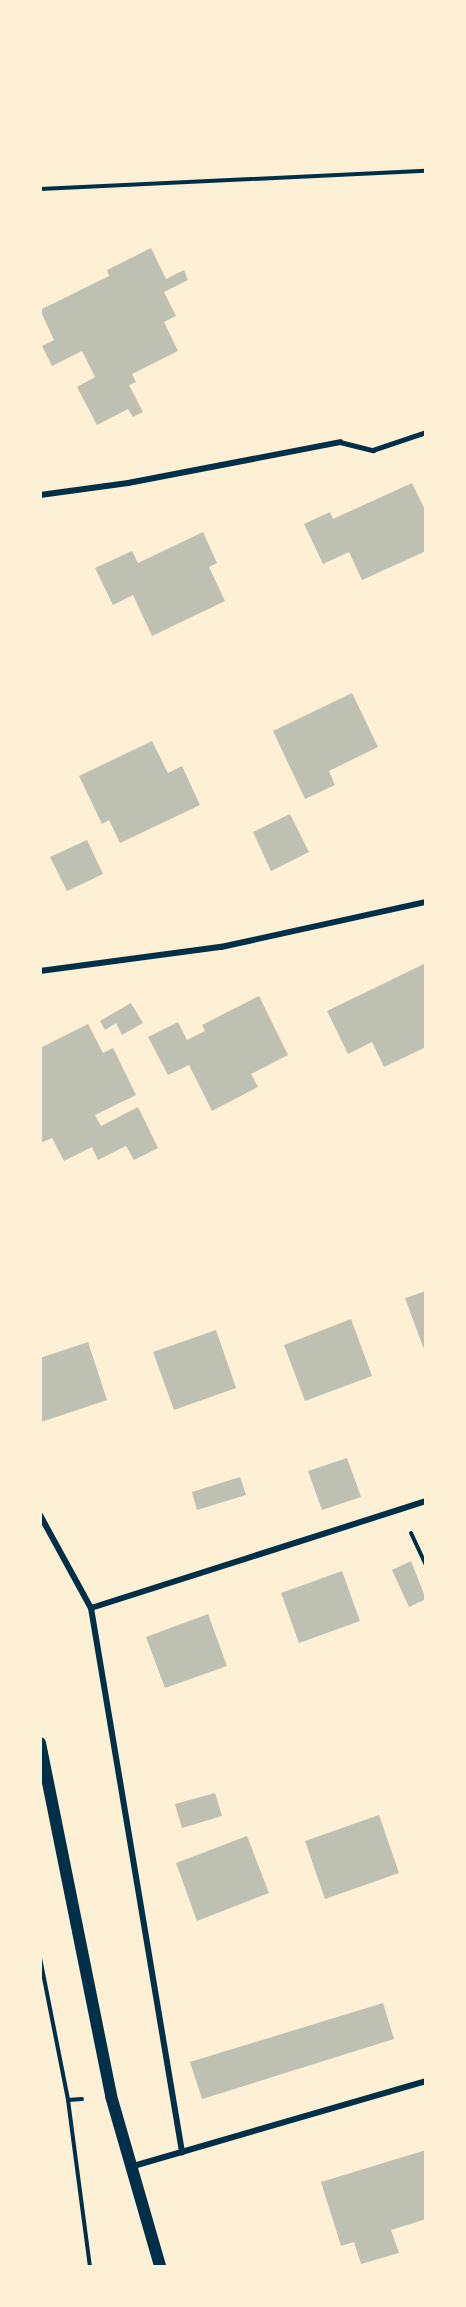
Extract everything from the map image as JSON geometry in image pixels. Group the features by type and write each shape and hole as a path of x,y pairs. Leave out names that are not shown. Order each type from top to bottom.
{"main road":[{"path":"40,1743 129,2167 160,2266"}],"street":[{"path":"40,495 128,483 340,442"},
{"path":"40,971 221,947 426,902"},
{"path":"91,1608 426,1501"},
{"path":"40,1515 91,1608 182,2152"},
{"path":"129,2167 426,2081"}],"lane":[{"path":"340,442 373,450 426,432"}],"path":[{"path":"40,189 426,171"},
{"path":"40,1958 68,2100 90,2266"}],"building":[{"path":"151,248 166,279 184,270 188,280 164,292 176,316 164,322 178,351 132,374 136,382 129,385 143,412 133,417 128,409 97,425 77,387 95,377 82,351 52,366 42,346 54,340 40,310 109,276 107,270"},
{"path":"412,483 426,512 426,551 362,580 349,552 323,564 304,524 330,512 333,519"},
{"path":"203,532 217,563 209,567 225,601 152,636 133,595 113,605 95,568 132,551 138,563"},
{"path":"352,693 378,747 329,771 335,785 305,799 273,731"},
{"path":"152,741 168,773 182,766 200,805 120,843 109,820 102,824 79,776"},
{"path":"290,814 309,852 271,871 253,832"},
{"path":"87,840 103,874 67,891 50,857"},
{"path":"426,963 426,1047 384,1067 372,1042 348,1054 327,1011"},
{"path":"259,996 288,1055 251,1074 258,1087 212,1111 189,1065 168,1075 148,1037 178,1022 187,1040 205,1031 202,1025"},
{"path":"131,1003 143,1023 122,1035 116,1023 105,1030 100,1021"},
{"path":"88,1024 103,1053 113,1048 136,1095 95,1115 101,1126 138,1107 158,1148 134,1160 126,1146 98,1160 92,1147 64,1161 52,1138 40,1143 40,1048"},
{"path":"426,1291 426,1352 425,1352 405,1298"},
{"path":"351,1319 372,1376 305,1401 284,1345"},
{"path":"216,1330 236,1388 174,1410 153,1352"},
{"path":"88,1342 107,1400 41,1422 40,1358"},
{"path":"347,1458 361,1497 322,1510 308,1471"},
{"path":"240,1477 246,1495 197,1510 192,1492"},
{"path":"411,1561 426,1599 409,1607 392,1570"},
{"path":"342,1571 360,1621 299,1643 281,1593"},
{"path":"208,1614 227,1666 165,1688 146,1637"},
{"path":"215,1793 222,1816 182,1828 175,1804"},
{"path":"379,1815 399,1873 325,1899 305,1841"},
{"path":"247,1836 269,1893 197,1921 176,1863"},
{"path":"383,2003 394,2039 202,2099 190,2062"},
{"path":"426,2150 426,2219 391,2230 399,2253 361,2264 354,2242 341,2246 321,2182"}]}
